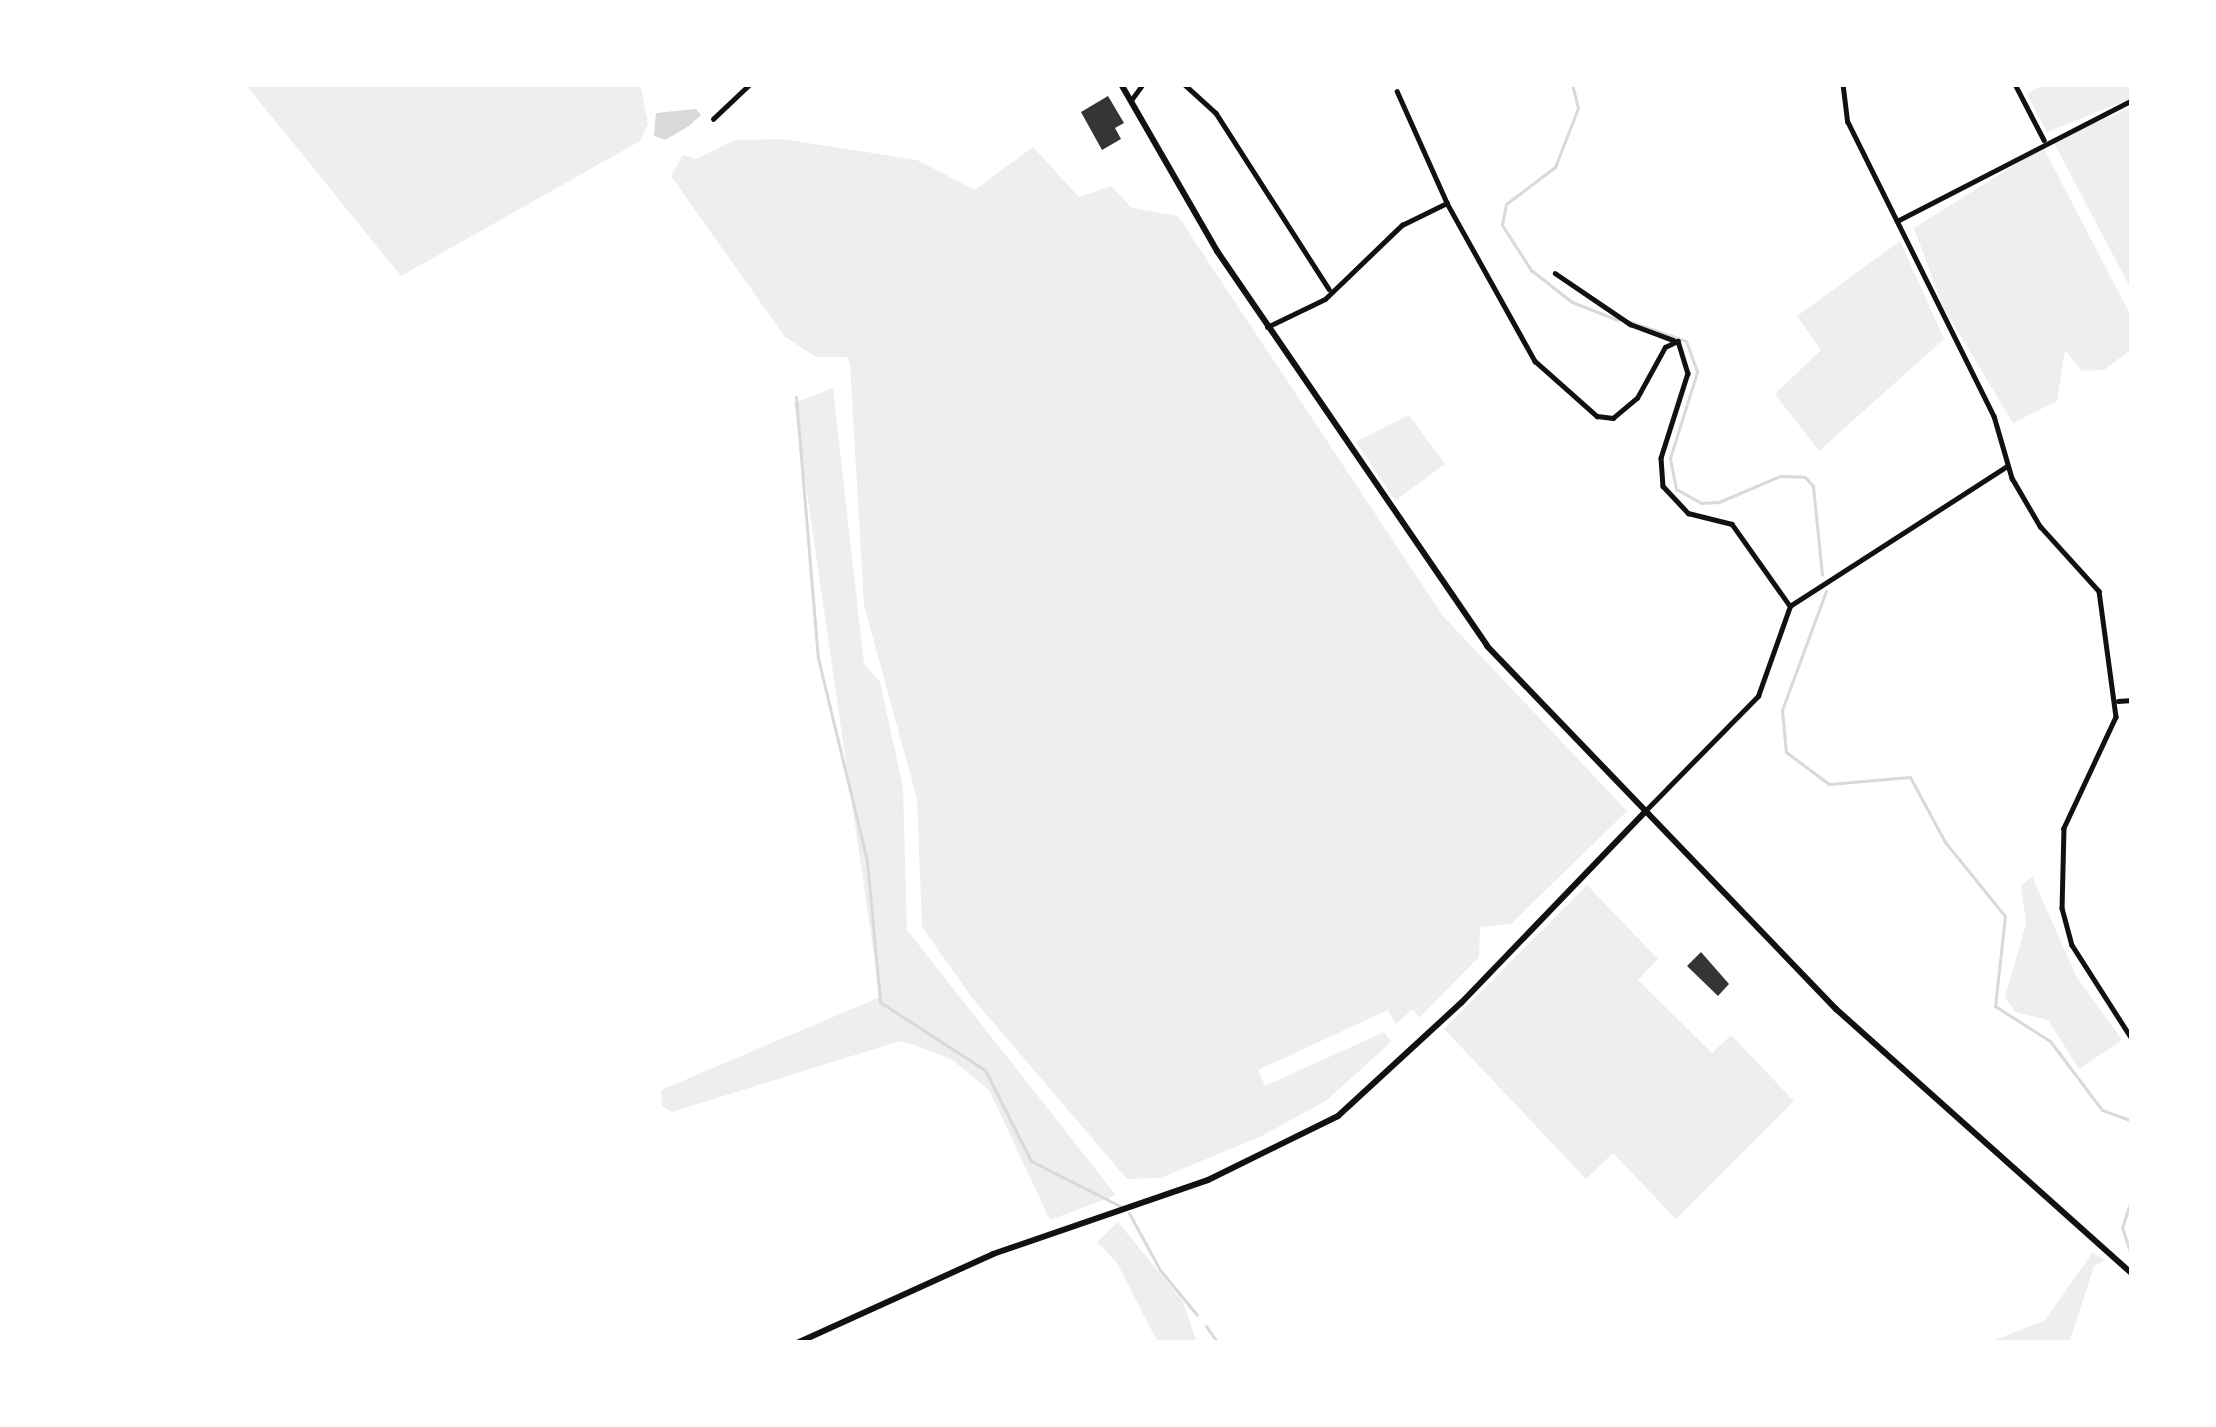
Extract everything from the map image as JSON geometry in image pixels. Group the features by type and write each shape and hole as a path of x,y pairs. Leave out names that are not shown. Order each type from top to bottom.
{"street":[{"path":"713,119 750,84"},
{"path":"1120,84 1267,327 1450,601 1850,1022 2131,1272"},
{"path":"1129,104 1143,84"},
{"path":"1184,84 1216,113 1329,290"},
{"path":"1843,84 1848,122 1994,416 2008,466 2040,526 2099,591 2118,701 2064,828 2062,908 2072,945 2132,1039"},
{"path":"2015,84 2044,140"},
{"path":"1397,91 1447,203 1534,361 1597,416 1613,418 1637,398 1673,340"},
{"path":"1898,221 2044,140 2132,100"},
{"path":"1267,327 1325,299 1329,290 1402,225 1447,203"},
{"path":"1556,273 1624,315 1630,325 1673,340 1688,373 1661,458 1663,486 1688,513 1732,524 1790,606"},
{"path":"797,1343 993,1254 1264,1156 1338,1116 1462,1002 1758,696 1790,606 2008,466"},
{"path":"2118,701 2132,700"}],"shaded area":[{"path":"245,84 640,84 648,124 640,141 401,276"},
{"path":"2044,84 2132,84 2132,98 2047,132 2027,94"},
{"path":"2132,107 2132,291 2053,141"},
{"path":"696,109 701,115 689,126 665,140 654,136 656,113"},
{"path":"782,139 917,160 975,190 1033,147 1079,197 1111,186 1132,208 1178,216 1443,616 1627,811 1511,924 1480,927 1479,957 1419,1018 1413,1009 1396,1024 1388,1010 1258,1070 1265,1086 1384,1032 1391,1042 1327,1100 1260,1137 1160,1178 1127,1179 973,999 922,927 917,799 864,605 850,364 847,357 816,357 785,337 671,176 683,155 696,159 735,140"},
{"path":"2043,147 2132,318 2132,349 2104,370 2082,371 2065,350 2057,401 2013,423 1943,307 1914,228"},
{"path":"1900,241 1944,339 1819,451 1775,394 1821,350 1797,316"},
{"path":"833,388 864,664 880,682 903,787 907,930 1116,1195 1050,1220 989,1090 951,1059 900,1041 672,1112 662,1106 661,1090 880,997 794,403"},
{"path":"1409,415 1445,464 1395,501 1356,442"},
{"path":"2032,876 2076,976 2122,1040 2079,1069 2048,1020 2015,1012 2005,997 2026,924 2021,886"},
{"path":"1587,885 1658,959 1638,980 1712,1053 1731,1035 1794,1101 1676,1219 1613,1153 1586,1179 1444,1029"},
{"path":"1118,1222 1183,1302 1197,1343 1158,1343 1117,1263 1097,1242"},
{"path":"2093,1252 2105,1260 2094,1266 2069,1343 1987,1343 2045,1320"}],"building":[{"path":"1108,96 1124,123 1115,128 1121,139 1102,150 1081,112"},
{"path":"1701,952 1729,984 1718,996 1687,966"}],"waterway":[{"path":"1449,84 1459,84"},
{"path":"1572,84 1578,108 1555,167 1506,204 1502,225 1531,270 1572,302 1618,320"},
{"path":"1628,321 1686,341 1697,372 1670,458 1676,489 1701,503 1719,502 1780,476 1805,477 1813,486 1822,575"},
{"path":"796,397 818,658 867,861 880,1002 985,1070 1031,1161 1120,1206"},
{"path":"1826,591 1782,710 1786,752 1829,784 1910,777 1945,842 2005,916 1995,1006 2050,1041 2102,1110 2132,1121"},
{"path":"2132,1197 2122,1227 2132,1257"},
{"path":"1129,1213 1160,1270 1197,1315"},
{"path":"1206,1326 1218,1343"}]}
